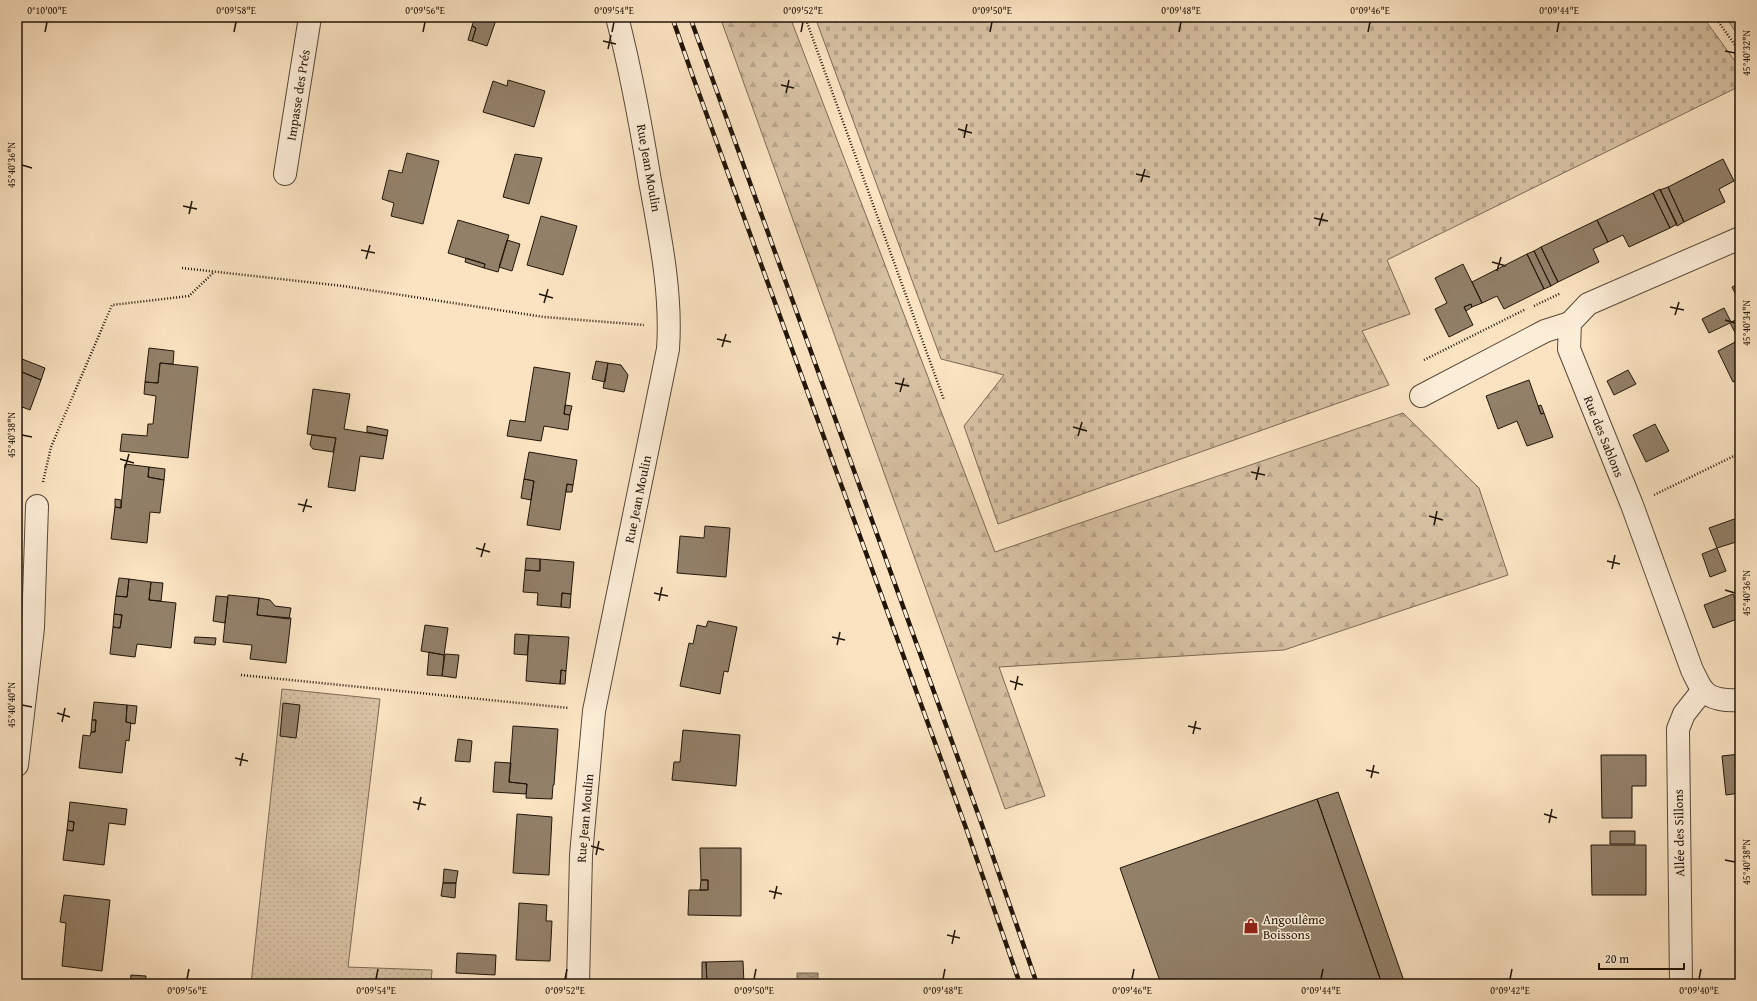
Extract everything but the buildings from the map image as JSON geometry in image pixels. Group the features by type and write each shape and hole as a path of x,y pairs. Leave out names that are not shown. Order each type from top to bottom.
{"street":[{"name":"Impasse des Prés","path":"285,174 310,17"},
{"name":"Rue Jean Moulin","path":"578,984 581,855 594,711 668,350 670,328 660,236 639,109 617,17"},
{"path":"1421,396 1545,331 1570,323 1588,304 1740,238"},
{"name":"Rue des Sablons","path":"1570,323 1569,349 1632,505 1692,670 1703,690"},
{"path":"17,765 33,628 37,506"},
{"path":"1703,690 1715,697 1728,701 1740,700"},
{"name":"Allée des Sillons","path":"1681,984 1678,729 1684,714 1703,690"}],"path":[{"path":"805,17 944,400"},
{"path":"1715,17 1740,52"},
{"path":"182,268 343,286 544,317 670,328"},
{"path":"37,506 51,447 112,305 189,296 214,272"},
{"path":"1632,505 1740,453"},
{"path":"241,675 594,711"}],"green space":[{"path":"720,17 790,17 995,552 1403,413 1479,488 1508,575 1284,650 999,667 1045,796 1005,809"},
{"path":"815,17 1703,17 1740,68 1740,86 1387,260 1410,314 1362,331 1389,385 998,524 964,426 1004,375 941,359"},
{"path":"1726,17 1740,17 1740,39"},
{"path":"282,689 380,699 348,967 432,970 431,984 251,984"}],"water":[{"path":"797,973 818,973 818,984 797,984"}],"railway":[{"path":"672,17 966,828 1020,984"},
{"path":"690,17 981,822 1037,984"}],"place":[{"name":"Angoulême Boissons","path":"1251,926"}]}
